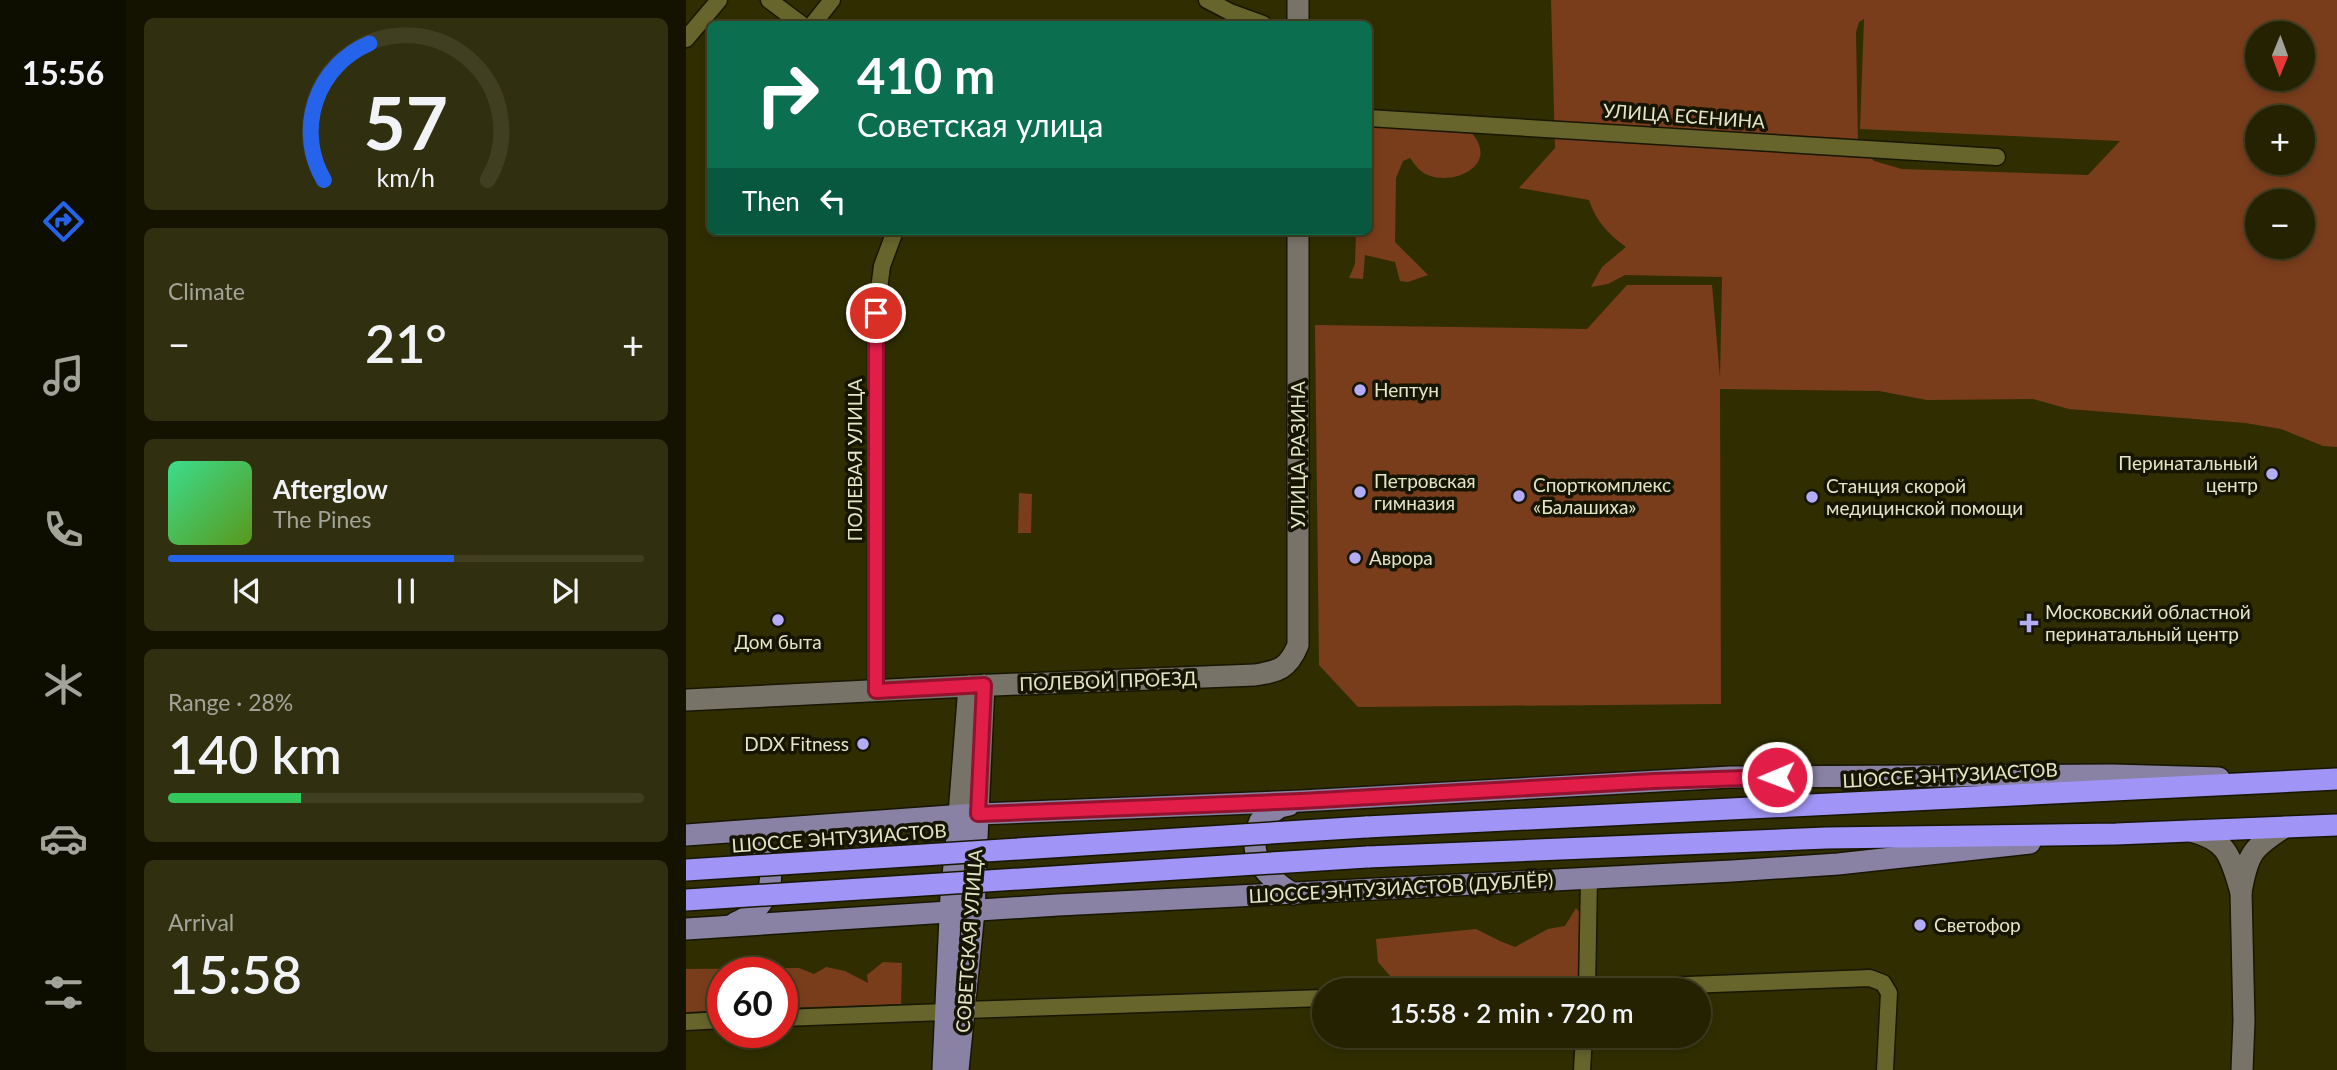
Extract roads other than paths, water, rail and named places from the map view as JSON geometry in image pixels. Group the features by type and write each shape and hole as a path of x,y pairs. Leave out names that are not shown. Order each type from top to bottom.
{"highway":[{"name":"ШОССЕ ЭНТУЗИАСТОВ","path":"686,870 1366,827 2337,779"},
{"path":"686,900 1367,857 1826,838 2116,834 2337,825"}],"main road":[{"path":"1298,0 1298,21"},
{"name":"УЛИЦА РАЗИНА","path":"1277,671 1292,660 1298,645 1298,235"},
{"name":"ПОЛЕВОЙ ПРОЕЗД","path":"686,700 1255,676 1277,671"},
{"name":"СОВЕТСКАЯ УЛИЦА","path":"943,1070 974,911 969,815 977,686"},
{"path":"686,835 969,815 1301,801 1743,777 2113,775 2189,776 2256,781"},
{"path":"1293,894 1263,870 1256,854 1255,838 1260,821 1268,814 1280,807 1301,801"},
{"name":"СОВЕТСКАЯ УЛИЦА","path":"958,1070 951,912 969,815"},
{"path":"2242,1070 2244,1021 2241,892 2249,856 2266,839 2285,827"},
{"path":"2191,831 2209,836 2227,850 2241,892"},
{"path":"723,926 745,919 754,912 765,898 771,882 769,864 757,845 741,834 730,833"},
{"name":"ШОССЕ ЭНТУЗИАСТОВ (ДУБЛЁР)","path":"686,929 951,912 1732,872 1838,864 2116,834"}],"street":[{"path":"686,39 719,0"},
{"path":"769,0 797,21"},
{"path":"815,21 832,0"},
{"path":"1207,0 1254,21"},
{"name":"УЛИЦА ЕСЕНИНА","path":"1372,118 1997,157"},
{"name":"ПОЛЕВАЯ УЛИЦА","path":"876,691 876,313 882,266 894,235"},
{"path":"1587,978 1588,878"},
{"path":"1711,985 1870,978 1884,983 1889,993 1885,1070"},
{"path":"798,1017 1312,998"},
{"path":"686,1021 707,1020"},
{"path":"1582,1070 1583,1048"}],"place":[{"name":"Нептун","path":"1360,390"},
{"name":"Перинатальный центр","path":"2272,474"},
{"name":"Петровская гимназия","path":"1360,492"},
{"name":"Спорткомплекс «Балашиха»","path":"1519,496"},
{"name":"Станция скорой медицинской помощи","path":"1812,497"},
{"name":"Аврора","path":"1355,558"},
{"name":"Дом быта","path":"778,620"},
{"name":"Московский областной перинатальный центр","path":"2029,623"},
{"name":"DDX Fitness","path":"863,744"},
{"name":"Светофор","path":"1920,925"}]}
